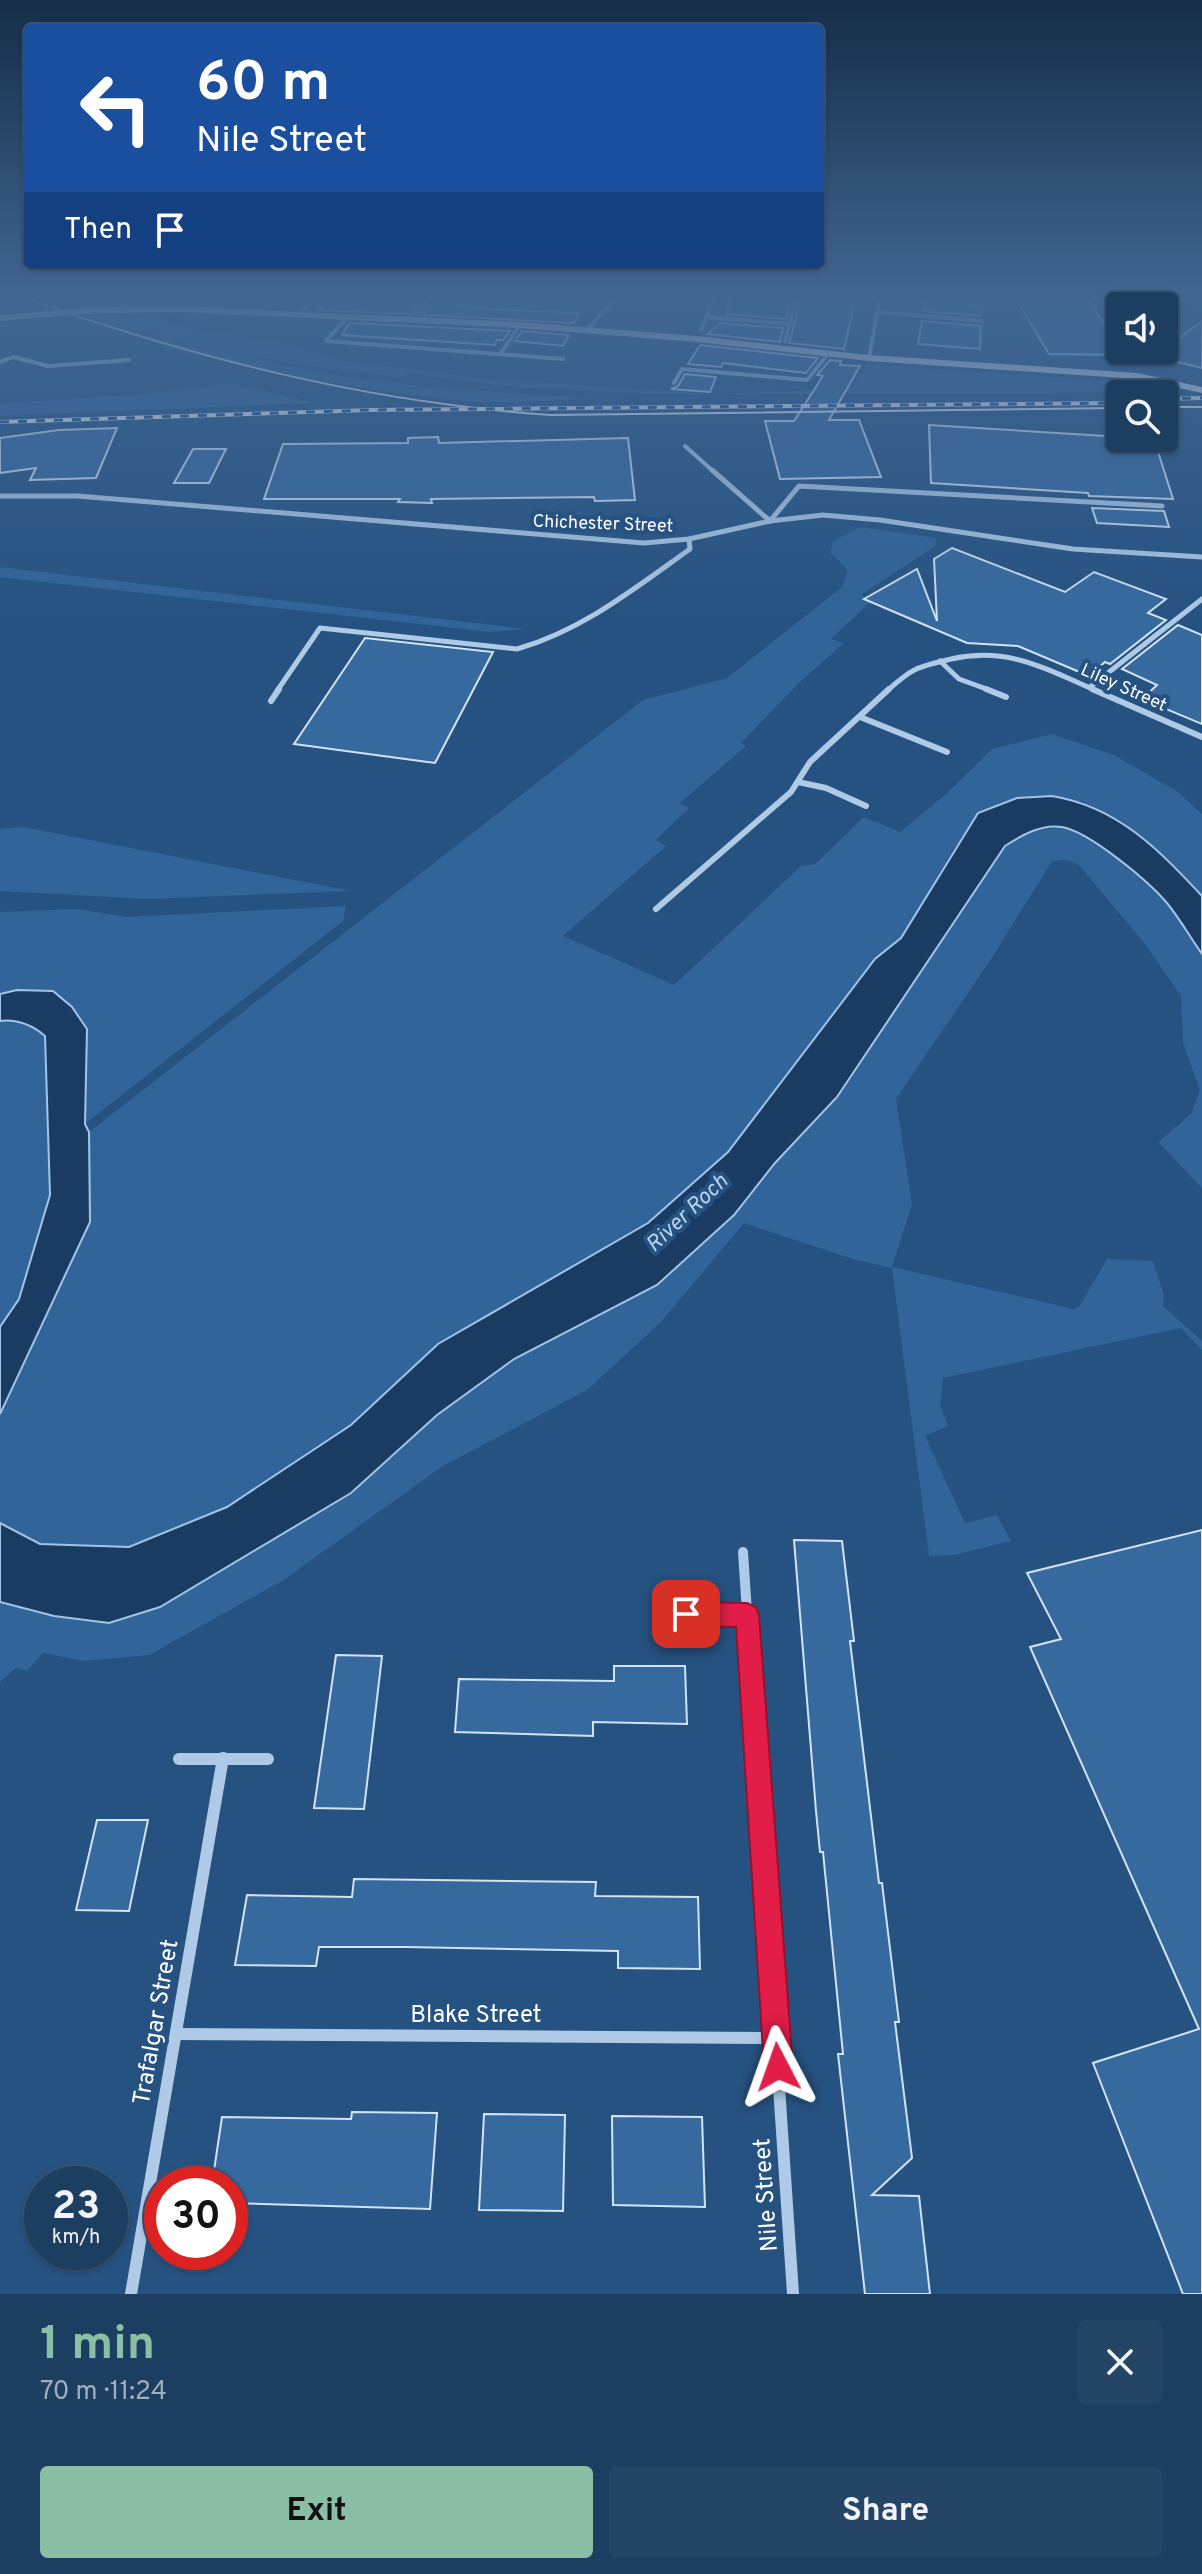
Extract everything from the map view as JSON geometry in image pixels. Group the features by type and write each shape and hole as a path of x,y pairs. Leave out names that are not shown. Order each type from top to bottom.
{"street":[{"path":"685,446 770,521 799,486 1162,506"},
{"name":"Chichester Street","path":"0,496 78,496 644,543 689,539 770,521 823,515 880,520 1073,549 1202,557"},
{"path":"271,701 320,628 517,649 534,645 549,640 592,615 690,549 689,539"},
{"path":"1090,687 1202,599"},
{"name":"Liley Street","path":"656,909 791,792 810,762 912,668 978,653 1004,654 1035,663 1202,737"},
{"path":"940,661 959,679 1006,697"},
{"path":"860,717 947,752"},
{"path":"798,782 826,788 866,806"},
{"name":"Nile Street","path":"743,1552 793,2294"},
{"path":"686,1614 747,1615"},
{"name":"Trafalgar Street","path":"131,2294 223,1758"},
{"path":"179,1759 268,1759"},
{"name":"Blake Street","path":"176,2034 776,2038"}],"shaded area":[{"path":"0,403 316,403 0,416"},
{"path":"859,527 936,538 935,546 862,594 869,603 831,639 844,643 800,682 741,743 746,746 680,803 689,808 656,840 666,846 563,936 674,985 801,866 815,864 864,817 900,832 945,795 992,749 1052,734 1114,755 1178,792 1202,814 1202,896 1124,822 1082,801 955,847 901,938 875,959 728,1152 648,1223 438,1344 351,1425 227,1507 129,1547 40,1544 0,1523 0,1414 90,1222 89,1132 643,700 727,678 842,587 848,570 830,552 833,542"},
{"path":"0,567 526,629 490,632 0,577"},
{"path":"24,827 351,891 147,899 0,891 0,829"},
{"path":"1061,827 1079,833 1108,851 1166,902 1202,954 1202,1188 1158,1142 1191,1114 1200,1090 1183,1043 1181,996 1145,944 1079,865 1067,860 1052,861 993,956 896,1099 912,1204 892,1267 1074,1309 1079,1307 1107,1259 1153,1261 1164,1295 1163,1306 1202,1341 1202,1350 1181,1328 943,1378 940,1405 948,1426 925,1436 965,1523 997,1515 1011,1541 954,1555 929,1556 892,1268 856,1260 744,1223 661,1322 587,1390 443,1466 282,1581 149,1655 84,1661 43,1653 27,1671 16,1668 0,1682 0,1602 54,1616 109,1623 437,1415 514,1359 657,1285 734,1215 775,1163 837,1097 1005,846 1024,833"},
{"path":"346,906 343,921 85,1124 87,1029 17,990 0,994 0,912 77,909 127,917"},
{"path":"11,1020 33,1026 45,1036 50,1195 19,1299 0,1327 0,1021"}],"water":[{"name":"River Roch","path":"1052,796 1076,802 1117,820 1153,847 1186,879 1202,896 1202,954 1172,909 1158,894 1088,838 1062,827 1054,827 1032,831 1018,838 1005,846 837,1097 775,1163 734,1215 657,1285 514,1359 437,1415 351,1493 160,1607 109,1623 54,1616 0,1602 0,1523 40,1544 129,1547 227,1507 351,1425 438,1344 648,1223 728,1152 875,959 901,938 978,813 1017,798"},
{"path":"17,990 53,991 72,1007 87,1029 85,1124 89,1132 90,1222 0,1414 0,1327 19,1299 50,1195 45,1036 24,1024 0,1021 0,994"}],"building":[{"path":"806,403 839,403 829,420 859,420 881,477 780,479 765,421 794,421"},
{"path":"929,425 1106,436 1106,452 1158,452 1173,499 1089,496 1088,493 931,483"},
{"path":"117,428 96,478 30,480 36,468 0,473 0,438 59,430"},
{"path":"438,437 439,443 628,438 635,500 595,501 594,497 431,499 432,503 398,502 400,499 264,499 283,444 408,443 408,438"},
{"path":"193,449 226,449 209,483 174,483"},
{"path":"1092,508 1164,511 1169,527 1097,523"},
{"path":"952,548 1065,592 1094,572 1166,599 1148,613 1166,620 1110,664 1105,662 1089,676 1018,646 967,643 864,599 917,569 937,621 934,559"},
{"path":"1178,625 1202,635 1202,724 1142,699 1157,685 1122,669"},
{"path":"365,638 493,652 435,763 294,744"},
{"path":"1202,1530 1202,2294 1183,2294 1093,2063 1199,2029 1030,1647 1061,1639 1027,1573"},
{"path":"794,1540 842,1541 854,1641 850,1641 899,2022 895,2022 912,2158 872,2195 919,2196 930,2294 865,2294 838,2054 843,2054 823,1852 820,1852 816,1811"},
{"path":"336,1655 382,1656 364,1809 314,1808"},
{"path":"614,1666 685,1666 687,1724 593,1722 593,1736 455,1732 459,1679 614,1681"},
{"path":"97,1820 148,1820 129,1911 76,1910"},
{"path":"354,1879 596,1882 595,1896 698,1897 700,1969 618,1968 618,1951 406,1947 319,1947 316,1966 235,1965 247,1895 352,1897"},
{"path":"352,2112 437,2113 430,2209 248,2204 248,2166 215,2166 222,2117 351,2119"},
{"path":"484,2114 565,2115 563,2211 479,2210"},
{"path":"612,2116 702,2117 705,2207 613,2205"}],"tram line":[{"path":"437,403 551,415 1106,408"},
{"path":"1178,407 1202,407"}],"railway":[{"path":"0,422 371,410 1106,403"}],"route":[{"path":"686,1614 747,1615 778,2067"}]}
